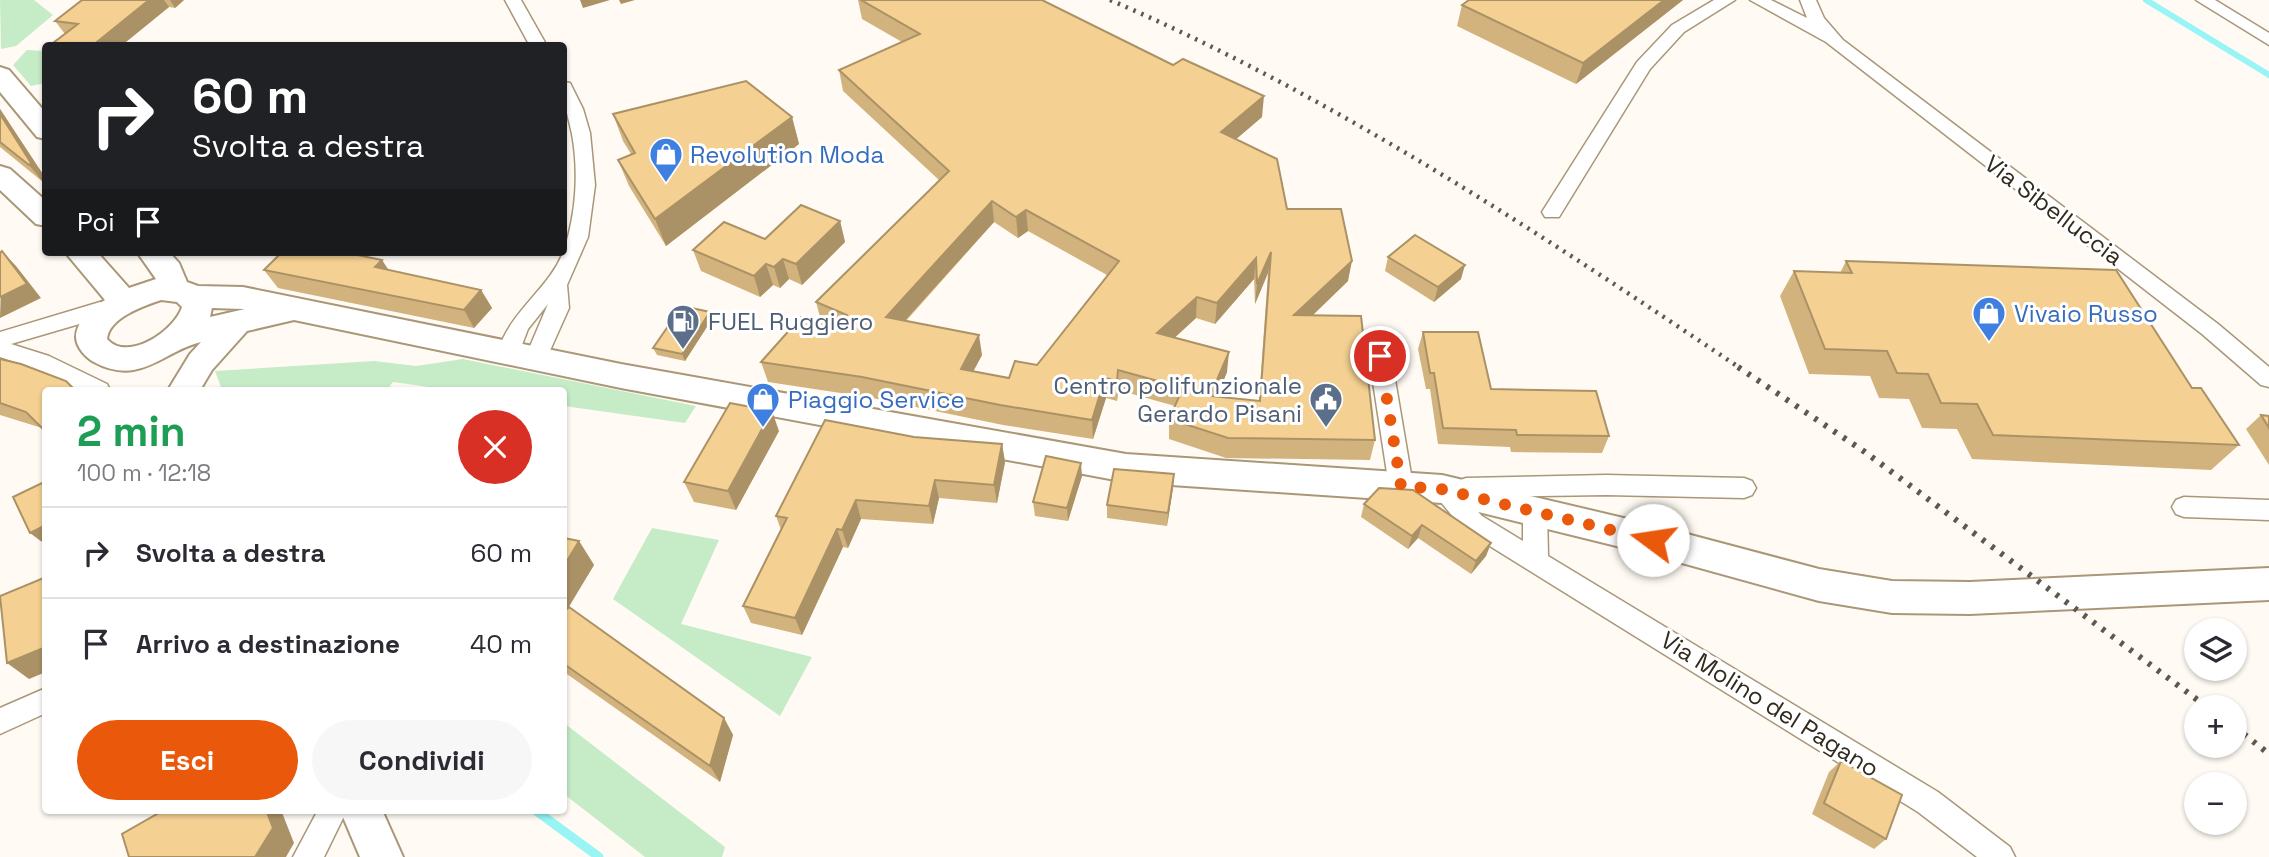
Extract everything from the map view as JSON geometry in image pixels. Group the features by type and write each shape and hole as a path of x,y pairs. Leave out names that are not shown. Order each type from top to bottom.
{"main road":[{"path":"0,75 42,126"},
{"path":"0,175 42,213"},
{"path":"83,256 123,303"},
{"path":"138,256 123,303 93,333 93,343 98,351 108,356 140,356 180,337 295,309"},
{"path":"156,256 184,293 198,304 198,314 180,337 175,387"},
{"path":"123,303 184,293 243,298 621,376 1126,468 1441,489 1819,585 1892,597 1970,598 2269,584"},
{"path":"186,387 201,362 236,324"},
{"path":"362,814 382,857"}],"street":[{"path":"513,0 537,42"},
{"path":"1552,212 1588,158 1613,108 1662,41 1698,12 1727,0"},
{"name":"Via Sibelluccia","path":"1758,0 1791,15 1837,44 2199,321 2269,379"},
{"name":"Via Sibelluccia","path":"1808,0 1816,19 1837,44"},
{"path":"2204,0 2269,40"},
{"path":"558,284 537,302 513,335 523,355 559,308 558,284 580,230 586,177 583,140 575,108 567,93"},
{"path":"0,340 123,303"},
{"path":"0,349 41,362 93,387"},
{"path":"1380,356 1401,486"},
{"path":"1441,489 1606,485 1744,488"},
{"name":"Via Molino del Pagano","path":"1441,489 1473,523 1928,802 2000,857"},
{"path":"2184,507 2269,510"},
{"path":"1535,511 1535,559"},
{"path":"0,721 42,702"},
{"path":"308,857 332,814"}],"green space":[{"path":"0,0 34,0 53,15 16,46 1,49"},
{"path":"27,50 42,51 42,84 31,86 13,65"},
{"path":"463,359 696,406 685,423 567,406 567,387 429,387 393,382 389,387 221,387 215,371 374,361 416,366"},
{"path":"652,528 719,540 681,624 812,657 780,716 613,599"},
{"path":"567,725 725,847 722,857 645,857 567,796"}],"building":[{"path":"82,0 149,0 97,42 54,42 78,24 55,21"},
{"path":"861,0 1042,0 1173,65 1183,59 1264,96 1221,132 1277,159 1287,209 1341,209 1352,261 1294,315 1361,316 1375,440 1228,438 1169,419 1183,388 1118,370 1117,381 1105,378 1092,420 1000,405 862,377 761,362 801,317 843,326 847,315 816,302 949,171 839,70 920,34","holes":["992,201 1016,217 1026,210 1119,261 1037,365 1015,361 1009,378 961,369 979,335 886,317","1271,252 1260,401 1210,396 1229,352 1157,333 1197,297 1217,303 1256,258 1257,284"]},
{"path":"1469,0 1664,0 1583,63 1462,5"},
{"path":"746,81 792,117 655,219 618,160 635,153 613,114"},
{"path":"0,114 31,163 29,165 0,142"},
{"path":"801,205 840,221 796,264 783,259 774,267 766,264 754,276 693,250 724,222 765,239"},
{"path":"1415,235 1465,265 1438,287 1388,257"},
{"path":"2,251 27,284 0,297 0,253"},
{"path":"278,256 362,256 382,260 375,267 481,290 464,310 264,270"},
{"name":"Vivaio Russo","path":"1846,261 2116,270 2192,388 2201,388 2239,445 1993,435 1977,404 1941,403 1928,374 1897,373 1887,351 1825,349 1794,271 1852,273"},
{"path":"682,306 710,312 682,354 653,348"},
{"path":"1423,332 1478,332 1491,389 1596,391 1609,436 1517,435 1516,430 1443,428 1434,373 1430,373"},
{"path":"0,359 66,381 72,387 42,387 42,428 26,412 0,403"},
{"path":"730,403 772,411 728,491 684,482"},
{"path":"2261,415 2269,416 2269,428"},
{"path":"825,420 914,437 1002,444 994,485 935,480 929,506 856,500 842,530 837,529 795,618 743,606 787,518 776,516"},
{"path":"1046,456 1081,463 1067,508 1033,502"},
{"path":"1114,469 1174,474 1168,513 1107,505"},
{"path":"42,483 42,527 30,533 13,497"},
{"path":"1379,488 1413,490 1491,543 1476,561 1422,525 1412,536 1364,504"},
{"path":"567,539 579,541 567,561"},
{"path":"42,579 42,649 7,663 0,596"},
{"path":"569,607 724,718 710,766 567,666"},
{"path":"1841,761 1902,795 1886,839 1824,803"},
{"path":"157,814 268,814 273,828 255,857 129,857 122,834"}],"waterway":[{"path":"2146,0 2269,75"},
{"path":"540,814 599,857"}],"railway":[{"path":"1110,0 1273,78 1433,169 1740,368"},
{"path":"1738,367 1865,452 2191,695"},
{"path":"2247,737 2269,754"}],"place":[{"name":"Revolution Moda","path":"666,184"},
{"name":"Vivaio Russo","path":"1989,343"},
{"name":"FUEL Ruggiero","path":"683,351"},
{"name":"Piaggio Service","path":"763,429"},
{"name":"Centro polifunzionale Gerardo Pisani","path":"1326,429"}],"route":[{"path":"1380,356 1401,486 1441,489 1653,540"}]}
